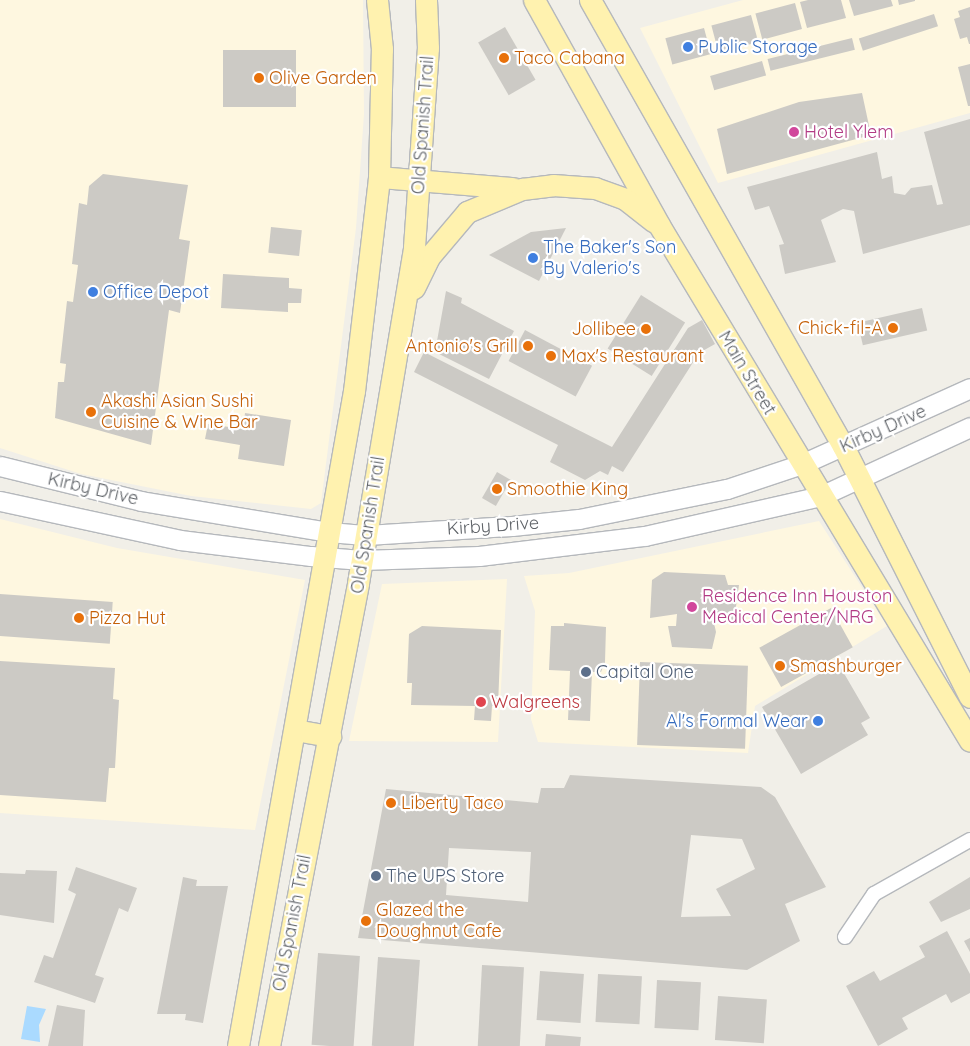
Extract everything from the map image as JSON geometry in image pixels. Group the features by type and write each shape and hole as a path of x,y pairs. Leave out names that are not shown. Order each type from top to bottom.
{"main road":[{"name":"Old Spanish Trail","path":"238,1046 354,391 379,177 382,49 377,0"},
{"name":"Old Spanish Trail","path":"268,1046 330,736 367,535 402,310 420,178 428,48 426,0"},
{"name":"Main Street","path":"534,0 659,225 970,740"},
{"path":"590,0 843,446 970,697"},
{"path":"379,177 420,178 522,189"},
{"path":"402,310 429,256 467,212 522,189 552,184 596,188 625,199 659,225"},
{"name":"Kirby Drive","path":"0,466 141,501 329,532 367,535 600,515 728,489 802,464 970,388"},
{"name":"Kirby Drive","path":"0,501 180,540 325,557 362,560 479,556 604,542 727,519 821,496 970,427"},
{"path":"600,515 604,542"},
{"path":"295,730 330,736"},
{"path":"261,923 291,926"}],"street":[{"path":"845,937 874,894 970,840"}],"shaded area":[{"path":"0,0 363,0 364,114 356,228 321,503 311,509 191,496 81,474 0,448"},
{"path":"743,0 970,0 970,113 718,183 640,28"},
{"path":"0,519 117,548 305,580 255,830 0,813"},
{"path":"819,521 887,626 755,706 748,753 538,742 531,719 535,611 524,576 569,573"},
{"path":"507,579 498,742 349,741 382,584"}],"water":[{"path":"27,1006 46,1009 39,1025 40,1042 21,1039"}],"building":[{"path":"808,0 841,0 846,18 807,28 800,2"},
{"path":"849,0 891,0 893,6 854,16"},
{"path":"898,0 915,0 915,1 899,5"},
{"path":"795,3 802,29 762,40 755,14"},
{"path":"970,7 969,44 967,37 960,39 954,19 960,17 958,11"},
{"path":"934,14 938,26 863,51 859,38"},
{"path":"751,15 758,42 719,53 711,26"},
{"path":"505,27 536,80 509,95 478,42"},
{"name":"Public Storage","path":"704,28 711,54 672,64 665,38"},
{"path":"852,38 855,50 770,71 768,59"},
{"name":"Olive Garden","path":"223,50 296,50 296,107 223,107"},
{"path":"762,61 766,75 714,90 710,76"},
{"path":"970,64 970,106 968,106 958,67"},
{"name":"Hotel Ylem","path":"862,93 871,135 727,174 717,129 799,102"},
{"path":"970,119 970,225 863,254 854,211 843,209 821,220 836,262 785,274 779,245 784,244 769,206 755,210 747,187 877,152 882,179 892,176 894,193 905,195 911,188 932,185 937,205 943,204 924,132"},
{"path":"103,174 188,185 179,239 190,241 180,313 169,310 151,445 55,418 58,382 64,382 66,364 60,363 67,301 73,302 78,265 72,264 79,203 87,205 89,186"},
{"path":"271,227 302,230 299,256 268,253"},
{"path":"566,228 539,281 489,255 531,232"},
{"path":"223,274 289,278 289,288 302,289 301,303 288,303 288,312 221,308"},
{"path":"446,291 462,298 461,303 514,331 489,379 435,352"},
{"path":"641,295 685,323 652,376 608,348"},
{"name":"Chick-fil-A","path":"922,308 927,330 863,345 858,323"},
{"path":"702,320 715,344 699,353 623,472 612,466 608,475 600,471 585,480 550,462 558,445 414,372 424,352 612,447 688,328"},
{"path":"525,330 592,366 576,397 509,361"},
{"path":"245,413 291,420 284,466 238,459 240,445 205,439 208,424 243,429"},
{"name":"Smoothie King","path":"497,472 511,480 496,506 482,498"},
{"name":"Residence Inn Houston Medical Center/NRG","path":"664,572 725,575 728,585 739,585 734,621 721,621 721,614 712,614 716,632 712,649 672,647 668,626 676,626 677,614 650,618 652,580"},
{"path":"0,594 113,602 110,644 0,636"},
{"path":"831,608 853,647 781,687 759,648"},
{"name":"Capital One","path":"564,623 606,627 605,662 601,672 592,672 590,721 568,720 570,671 549,670 551,626 564,626"},
{"name":"Walgreens","path":"422,626 501,630 498,706 492,706 491,721 474,720 475,706 411,705 412,683 407,683 409,634"},
{"path":"0,661 115,668 113,699 119,700 115,768 109,768 106,802 0,795"},
{"path":"640,662 748,666 745,749 637,745"},
{"name":"Al's Formal Wear","path":"838,663 870,718 861,723 868,735 801,774 762,707"},
{"path":"570,775 761,787 775,797 826,887 785,904 800,941 747,970 358,938 386,789 538,803 541,788 564,788","holes":["691,835 742,839 755,869 716,889 731,916 681,917","449,848 531,852 528,902 446,895"]},
{"path":"76,867 137,888 128,912 119,908 95,975 104,978 95,1003 34,982 44,955 53,958 76,894 68,890"},
{"path":"26,870 57,871 54,923 0,915 0,873 25,874"},
{"path":"183,877 197,880 196,886 228,886 203,1023 185,1020 186,1014 157,1014"},
{"path":"970,877 970,909 941,922 929,902"},
{"path":"947,931 970,974 970,993 951,1003 946,994 902,1018 908,1029 878,1046 846,986 874,971 880,981 925,957 919,946"},
{"path":"970,938 970,952 964,941"},
{"path":"318,953 360,956 354,1046 312,1045"},
{"path":"378,957 420,960 414,1046 372,1046"},
{"path":"482,965 524,967 520,1046 478,1046"},
{"path":"540,971 584,974 580,1023 537,1020"},
{"path":"598,974 642,976 639,1024 595,1022"},
{"path":"657,980 701,982 698,1030 654,1028"},
{"path":"718,996 767,999 764,1043 715,1040"},
{"path":"57,1005 85,1010 83,1046 48,1046"},
{"path":"546,1034 581,1037 580,1046 545,1046"}],"place":[{"name":"Public Storage","path":"688,47"},
{"name":"Taco Cabana","path":"504,58"},
{"name":"Olive Garden","path":"259,78"},
{"name":"Hotel Ylem","path":"794,132"},
{"name":"The Baker's Son By Valerio's","path":"533,258"},
{"name":"Office Depot","path":"93,292"},
{"name":"Chick-fil-A","path":"893,328"},
{"name":"Jollibee","path":"646,329"},
{"name":"Antonio's Grill","path":"528,346"},
{"name":"Max's Restaurant","path":"551,356"},
{"name":"Akashi Asian Sushi Cuisine & Wine Bar","path":"91,412"},
{"name":"Smoothie King","path":"497,489"},
{"name":"Residence Inn Houston Medical Center/NRG","path":"692,607"},
{"name":"Pizza Hut","path":"79,618"},
{"name":"Smashburger","path":"780,666"},
{"name":"Capital One","path":"586,672"},
{"name":"Walgreens","path":"481,702"},
{"name":"Al's Formal Wear","path":"818,721"},
{"name":"Liberty Taco","path":"391,803"},
{"name":"The UPS Store","path":"376,876"},
{"name":"Glazed the Doughnut Cafe","path":"366,921"}]}
